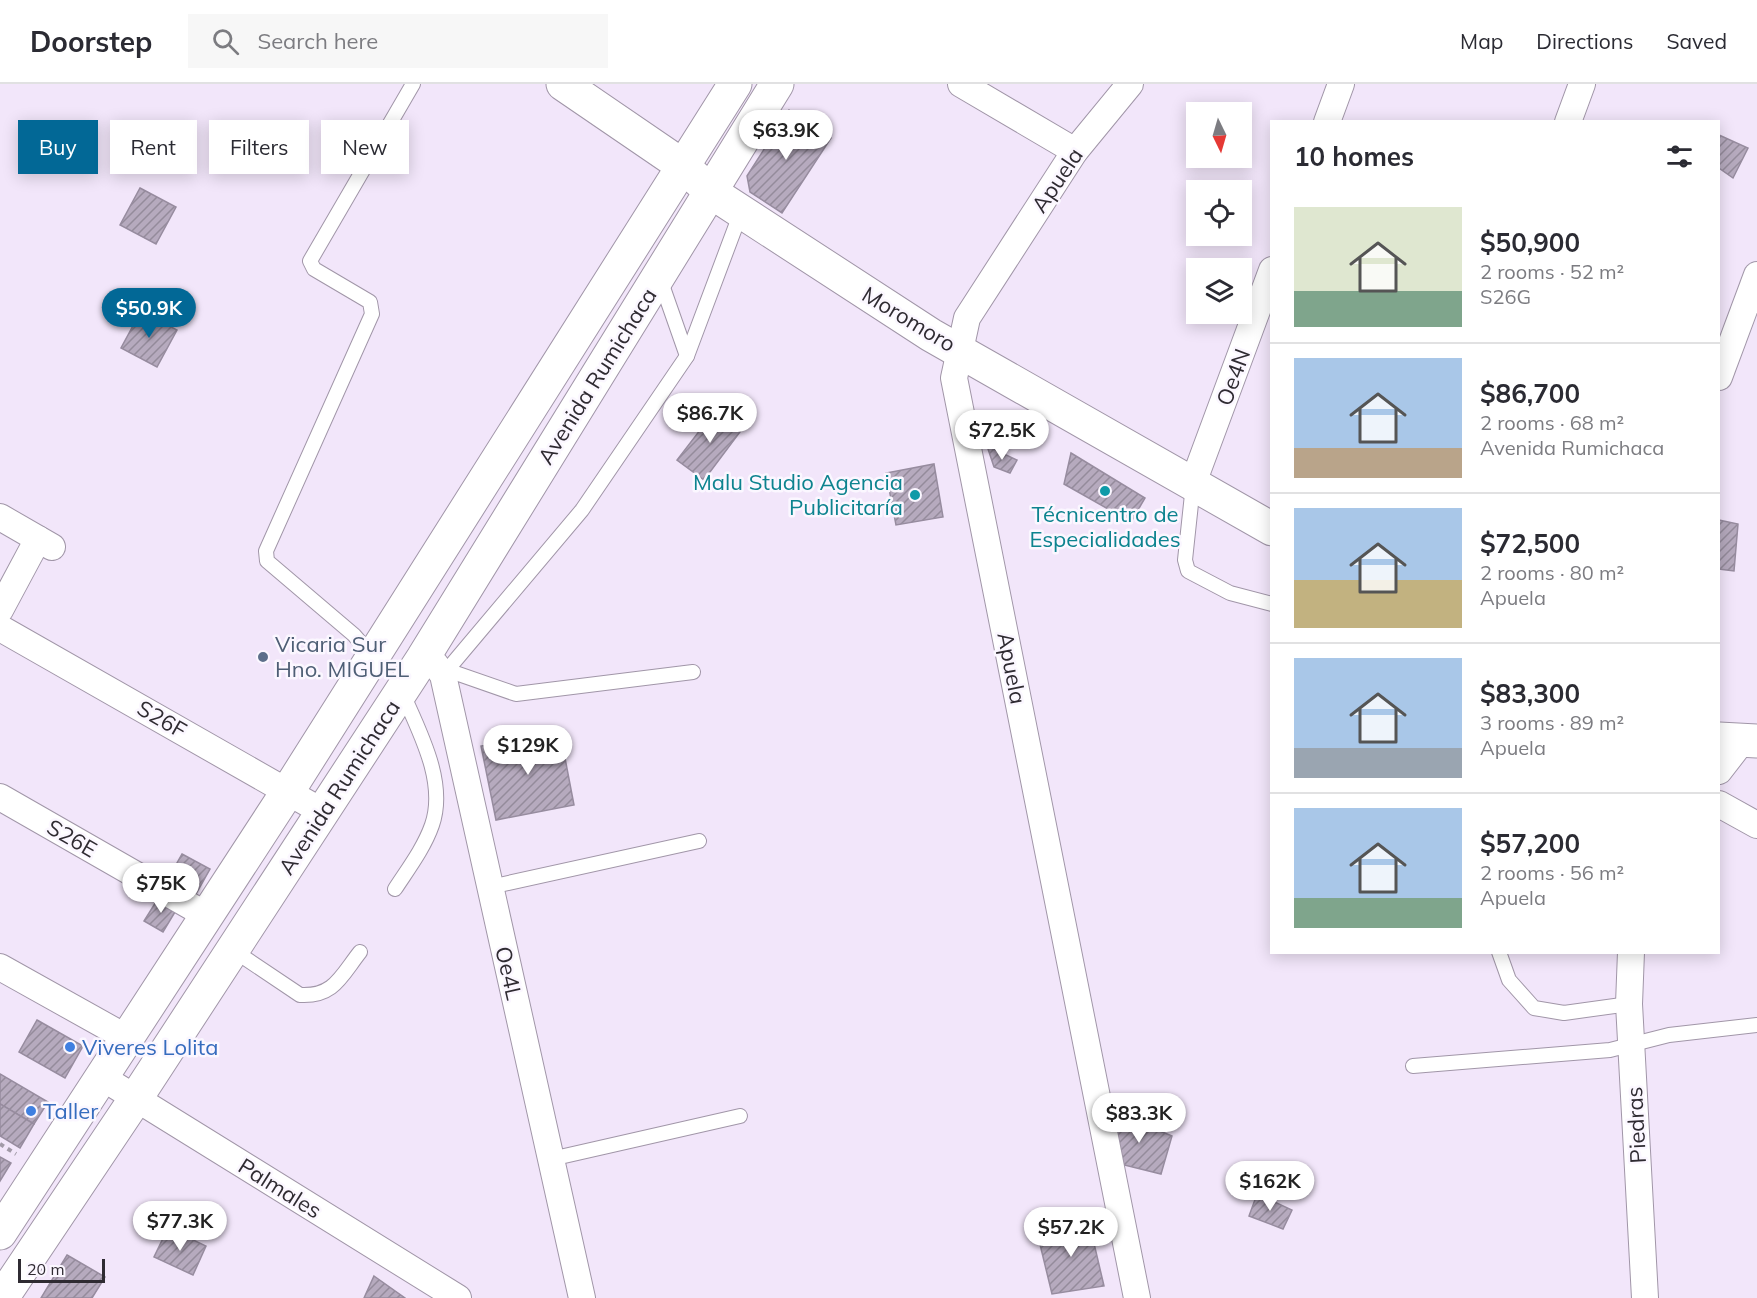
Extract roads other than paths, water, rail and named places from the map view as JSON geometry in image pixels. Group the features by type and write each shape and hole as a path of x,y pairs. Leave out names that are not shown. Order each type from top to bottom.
{"street":[{"name":"Moromoro","path":"563,84 683,166 711,192 932,335 1270,528"},
{"name":"Avenida Rumichaca","path":"0,1233 288,791 735,84"},
{"name":"Avenida Rumichaca","path":"2,1298 136,1098 401,691 438,668 659,276 777,84"},
{"path":"961,84 1075,151"},
{"name":"Apuela","path":"1130,84 1075,151 967,318 954,378 1137,1298"},
{"path":"1328,120 1341,84"},
{"path":"1569,120 1582,84"},
{"name":"Oe4N","path":"1193,483 1270,275"},
{"path":"1720,374 1757,275"},
{"path":"0,517 46,543 0,610"},
{"name":"S26F","path":"0,628 322,812"},
{"name":"Oe4L","path":"438,668 490,887 582,1298"},
{"path":"1720,770 1740,740"},
{"name":"S26E","path":"0,797 206,915"},
{"path":"1720,805 1757,825"},
{"name":"Piedras","path":"1630,954 1629,1004 1645,1298"},
{"path":"0,967 127,1038"},
{"name":"Palmales","path":"103,1077 458,1298"}],"lane":[{"path":"373,657 354,635 267,561 266,551 372,314 370,302 314,269 310,261 413,84"},
{"path":"693,672 516,693 438,668 582,510 687,356 742,212"},
{"path":"659,276 687,356"},
{"path":"1193,483 1185,560 1188,571 1230,593 1270,603"},
{"path":"394,889 425,841 433,823 435,788 422,737 401,691"},
{"path":"490,887 699,841"},
{"path":"233,950 300,995 329,991 360,952"},
{"path":"1500,954 1509,980 1534,1008 1564,1012 1629,1004"},
{"path":"1413,1066 1610,1050 1631,1042 1669,1035 1757,1025"},
{"path":"551,1159 740,1116"}],"place":[{"name":"Técnicentro de Especialidades","path":"1105,491"},
{"name":"Malu Studio Agencia Publicitaría","path":"915,495"},
{"name":"Vicaria Sur Hno. MIGUEL","path":"263,657"},
{"name":"Viveres Lolita","path":"70,1047"},
{"name":"Taller","path":"31,1111"}]}
